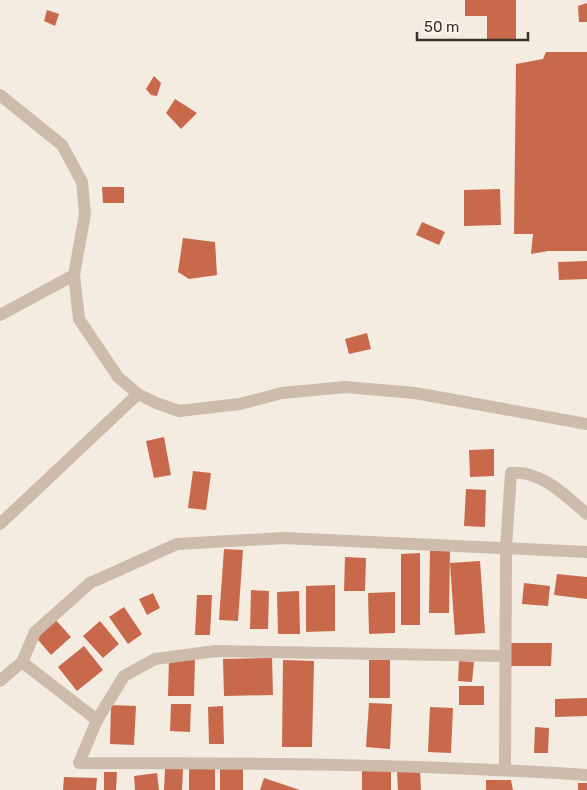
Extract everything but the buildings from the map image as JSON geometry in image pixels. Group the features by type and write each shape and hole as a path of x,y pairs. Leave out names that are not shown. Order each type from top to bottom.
{"street":[{"path":"0,95 62,145 82,182 85,214 74,276 79,319 118,377 138,394 156,404 179,410 240,404 282,393 345,387 415,393 587,424"},
{"path":"0,315 74,276"},
{"path":"0,524 138,394"},
{"path":"505,770 506,547 511,473 522,472 536,476 562,493 587,514"},
{"path":"0,681 22,662 35,632 90,583 177,544 284,538 587,552"},
{"path":"505,656 216,651 155,659 124,676 97,720 79,763 251,763 505,770 587,775"},
{"path":"22,662 97,720"}]}
